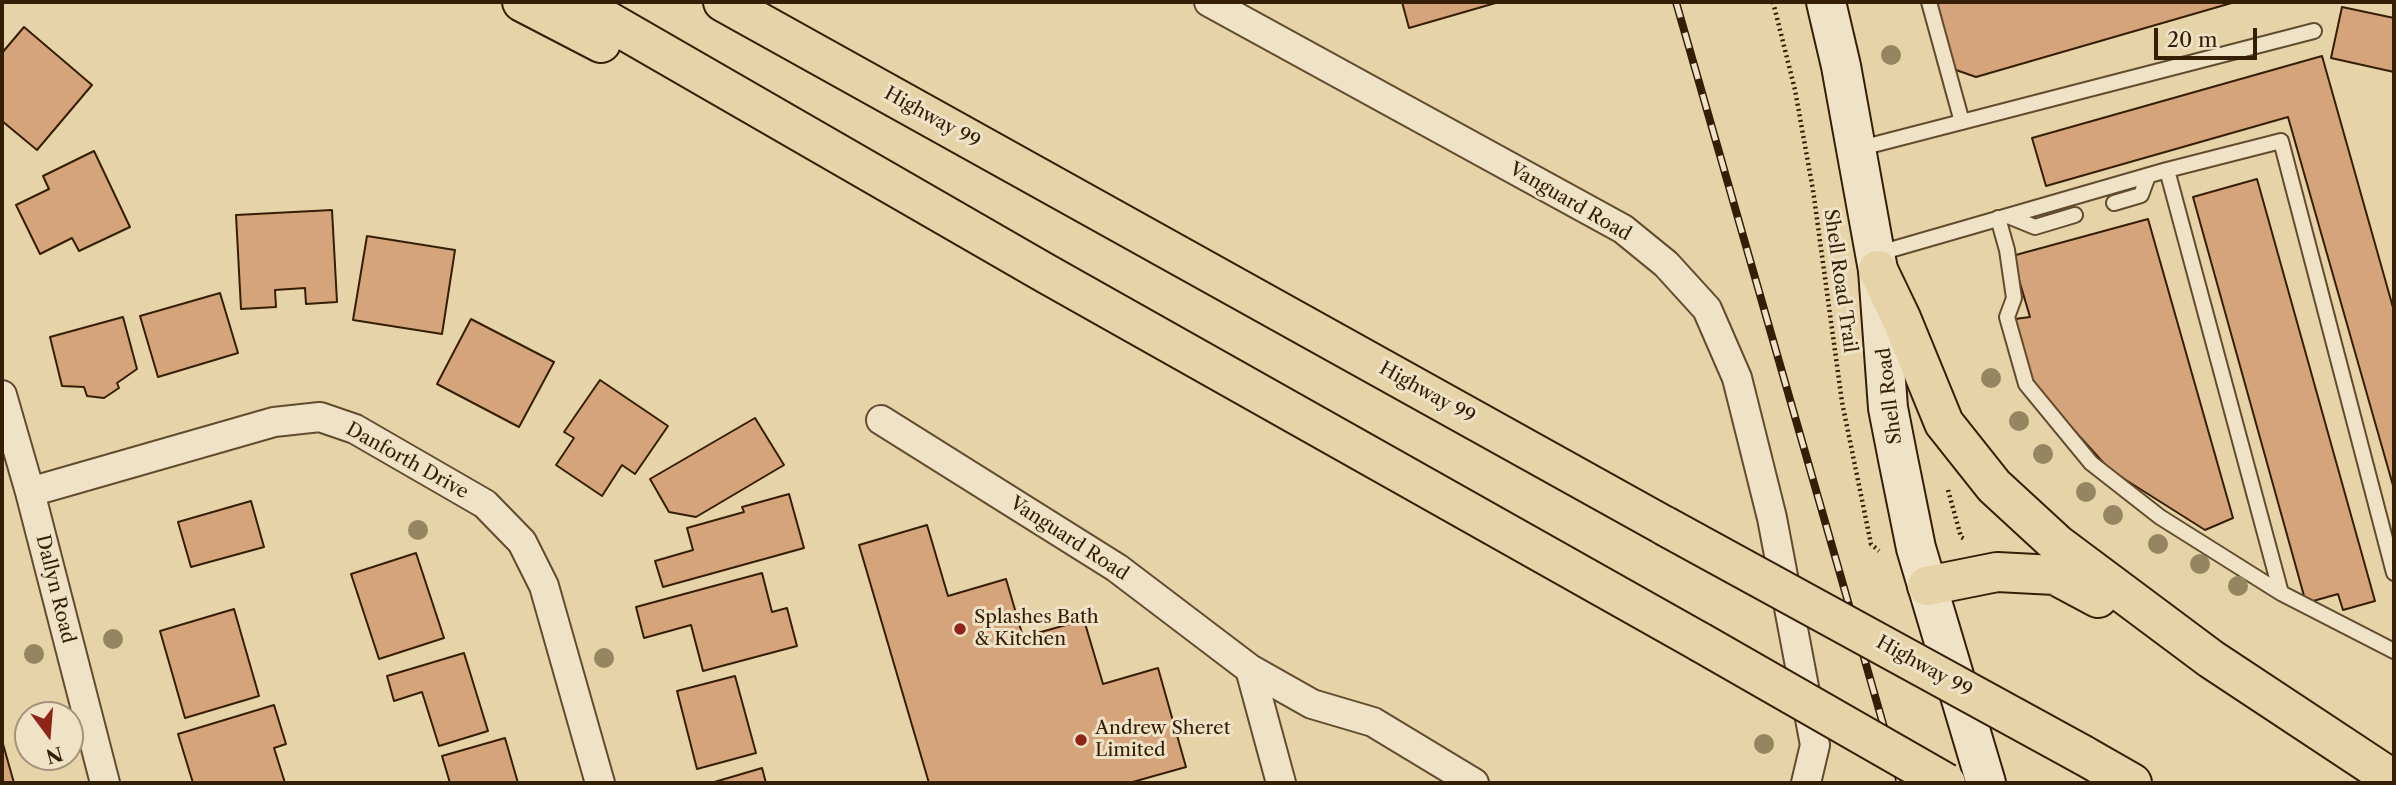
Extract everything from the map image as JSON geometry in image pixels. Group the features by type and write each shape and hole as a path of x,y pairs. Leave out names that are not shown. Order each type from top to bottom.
{"highway":[{"path":"522,2 1045,273"},
{"path":"575,2 1045,273 1946,783"},
{"name":"Highway 99","path":"723,2 2132,783"},
{"path":"1876,262 1944,423 1994,486 2057,544 2211,659 2394,780"},
{"path":"1927,586 1997,572 2055,575 2211,659"}],"main road":[{"name":"Shell Road","path":"1826,2 1841,66 1876,262 1888,408 1916,548 1986,783"}],"street":[{"name":"Vanguard Road","path":"1209,2 1623,229 1666,264 1707,309 1737,378 1772,518 1815,745 1806,783"},
{"name":"Dallyn Road","path":"2,395 30,492 105,783"},
{"name":"Danforth Drive","path":"30,492 274,422 320,418 355,429 485,504 522,542 544,586 600,783"},
{"name":"Vanguard Road","path":"881,420 1117,568 1250,669 1312,704 1373,722 1474,783"},
{"path":"1250,669 1281,783"}],"lane":[{"path":"1928,2 1962,122"},
{"path":"1856,150 2314,31"},
{"path":"1876,262 2003,217 2281,141 2394,573"},
{"path":"2167,170 2281,593"},
{"path":"2114,203 2141,195 2148,176"},
{"path":"2003,217 2035,228 2075,215"},
{"path":"2003,217 2014,298 2007,317 2026,384 2091,463 2160,517 2281,593 2394,651"}],"path":[{"name":"Shell Road Trail","path":"1773,2 1794,90 1813,190 1842,402 1871,544 1877,551 1889,554"},
{"path":"1947,487 1961,537"}],"building":[{"path":"1402,2 1499,2 1409,28"},
{"path":"1934,2 2235,2 1976,77 1956,70 1952,63"},
{"path":"2342,7 2394,18 2394,72 2331,58"},
{"path":"24,27 92,85 37,150 2,121 2,53"},
{"path":"2322,56 2394,311 2394,489 2288,117 2046,186 2032,138"},
{"path":"94,151 130,227 79,251 72,238 40,254 16,205 49,189 43,176"},
{"path":"2257,179 2375,601 2343,610 2338,594 2306,603 2193,197"},
{"path":"332,210 337,302 306,304 305,288 275,290 276,307 241,309 236,215"},
{"path":"2148,219 2233,518 2205,530 2110,470 2033,385 2015,319 2030,317 2012,256"},
{"path":"367,236 455,250 442,334 353,320"},
{"path":"220,293 238,353 158,377 140,316"},
{"path":"123,317 137,369 117,383 119,388 104,398 87,396 84,387 62,386 50,337"},
{"path":"471,319 554,362 519,427 437,384"},
{"path":"600,380 668,426 635,474 622,465 602,496 556,465 574,438 564,432"},
{"path":"755,418 784,465 696,517 669,512 650,479"},
{"path":"789,494 804,548 663,587 655,561 693,550 687,528 744,512 742,507"},
{"path":"251,501 264,547 191,567 178,522"},
{"path":"927,525 948,596 1006,579 1023,637 1084,620 1103,684 1158,668 1186,767 1129,783 929,783 859,545"},
{"path":"416,553 444,638 379,659 351,574"},
{"path":"762,573 772,612 787,608 797,646 703,671 691,625 644,638 636,607"},
{"path":"234,609 259,696 185,718 160,631"},
{"path":"464,653 488,731 439,746 422,692 394,701 387,676"},
{"path":"735,676 756,753 697,769 677,691"},
{"path":"274,705 286,744 274,748 285,783 193,783 178,734"},
{"path":"505,738 518,783 450,783 442,756"},
{"path":"3,744 14,783 2,783"},
{"path":"762,768 766,783 711,783"}],"railway":[{"path":"1676,2 1900,783"}],"place":[{"name":"Splashes Bath & Kitchen","path":"960,629"},
{"name":"Andrew Sheret Limited","path":"1081,740"}]}
